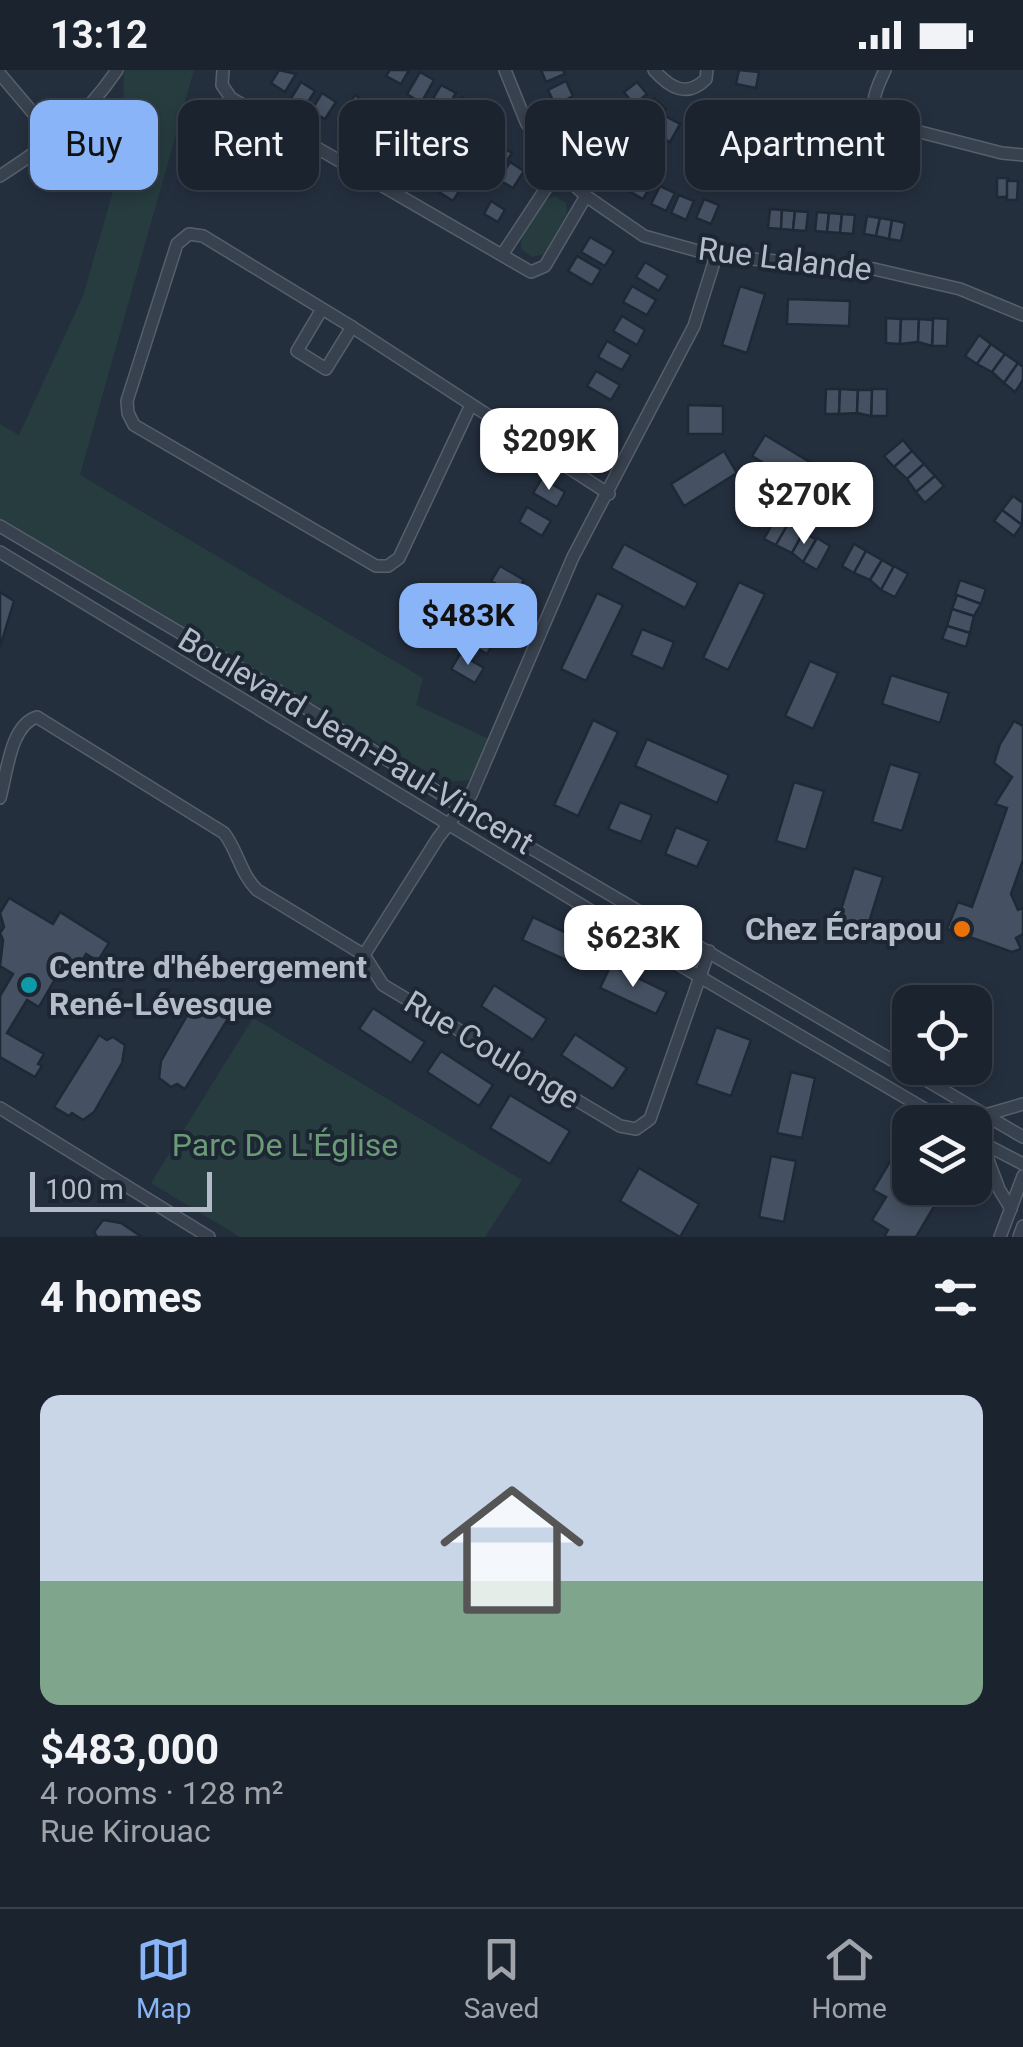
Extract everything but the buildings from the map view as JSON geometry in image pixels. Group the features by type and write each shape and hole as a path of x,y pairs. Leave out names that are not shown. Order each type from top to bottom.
{"street":[{"path":"96,100 117,70"},
{"path":"224,70 222,85 231,98 531,272 545,266 586,196"},
{"name":"Rue Lalande","path":"505,70 525,120"},
{"path":"654,70 667,84 684,91 698,88 706,80 707,70"},
{"path":"885,70 873,100 877,116 886,123 1002,153 1023,154"},
{"path":"0,74 30,109"},
{"path":"0,176 30,157"},
{"path":"502,254 545,190"},
{"name":"Rue Lalande","path":"580,190 644,236 716,256 864,266 960,289 1023,316"},
{"path":"470,406 399,558 388,566 376,566 310,528 134,424 128,414 129,391 177,244 188,234 204,236 608,494"},
{"path":"364,956 471,795 573,557 694,326 716,256"},
{"path":"322,309 296,351 326,370 352,327"},
{"name":"Boulevard Jean-Paul-Vincent","path":"0,526 295,701 461,807 970,1105"},
{"name":"Boulevard Jean-Paul-Vincent","path":"0,552 918,1105"},
{"path":"46,580 54,558"},
{"name":"Rue Coulonge","path":"0,798 18,732 26,720 37,718 224,832 234,846 242,871 257,890 364,956 384,985 620,1126 636,1128 650,1118 710,951"},
{"path":"992,1112 1023,1104"},
{"path":"0,1108 209,1237"},
{"name":"Boulevard Jean-Paul-Vincent","path":"992,1118 1023,1137"},
{"path":"992,1148 1023,1164"},
{"path":"992,1173 1010,1209"},
{"path":"1000,1237 1023,1176"},
{"path":"1019,1237 1023,1226"}],"green space":[{"path":"124,70 194,70 186,100 178,100 178,127 80,475 423,678 416,705 491,740 473,780 445,782 0,526 0,424 19,435 83,296 113,190 158,190 158,100 123,100"},
{"path":"556,196 566,203 567,213 544,254 532,257 521,249 523,233 536,210"},
{"name":"Parc De L'Église","path":"253,1018 522,1180 485,1237 240,1237 151,1183"}],"place":[{"name":"Chez Écrapou","path":"962,929"},
{"name":"Centre d'hébergement René-Lévesque","path":"29,985"}]}
